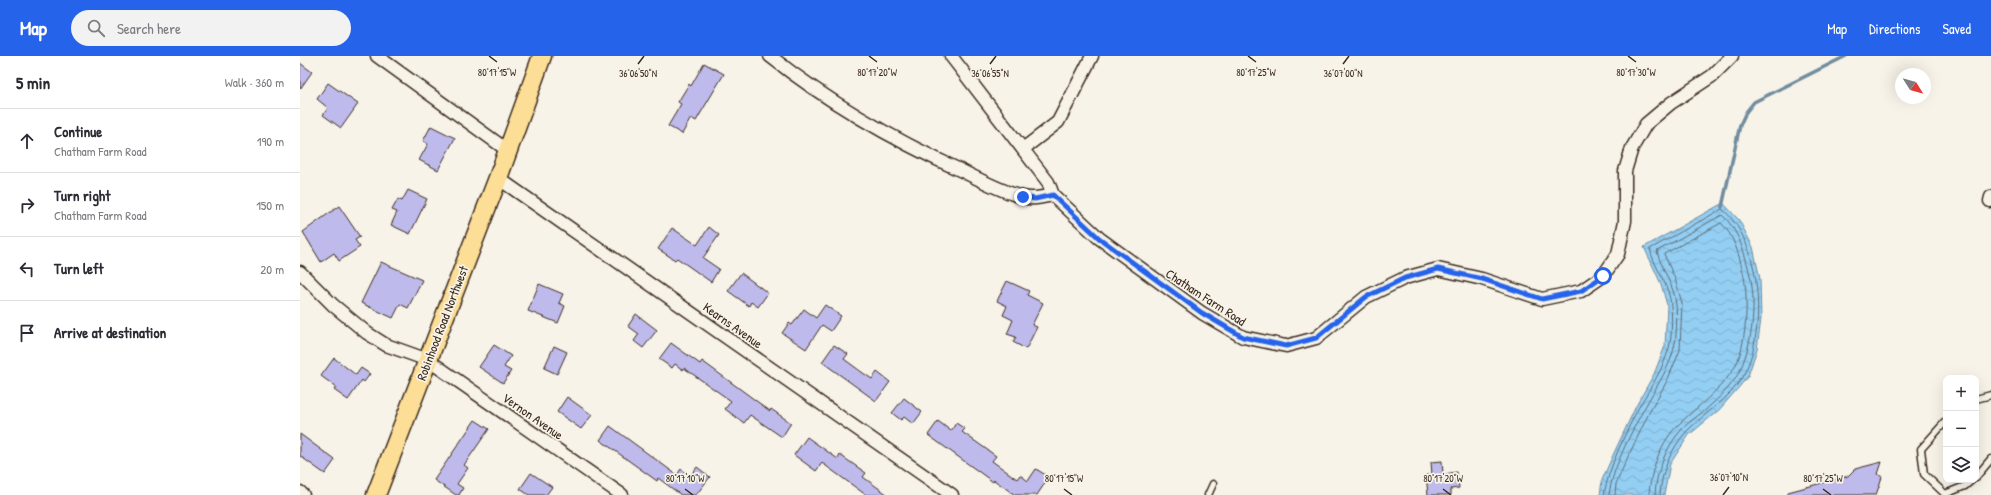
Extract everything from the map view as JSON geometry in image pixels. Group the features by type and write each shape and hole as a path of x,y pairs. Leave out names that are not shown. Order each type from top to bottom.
{"main road":[{"name":"Robinhood Road Northwest","path":"376,495 498,178 542,56"}],"street":[{"path":"377,56 507,150"},
{"path":"770,56 791,73 911,147 992,185 1023,197 1035,199 1053,195"},
{"name":"Chatham Farm Road","path":"951,56 1048,182 1053,195 1099,238 1202,313 1243,337 1286,346 1316,338 1366,297 1405,278 1438,269 1482,279 1542,299 1581,291 1603,276 1618,254 1625,221 1625,171 1632,148 1646,124 1671,103 1712,76 1732,56"},
{"path":"1023,149 1058,122 1092,56"},
{"name":"Kearns Avenue","path":"498,178 952,495"},
{"name":"Vernon Avenue","path":"300,272 333,306 367,333 386,344 428,360 622,495"},
{"path":"300,492 304,495"}],"lane":[{"path":"1979,398 1991,395"},
{"path":"1943,424 1921,449 1924,474 1945,494 1965,486 1968,483"},
{"path":"1979,473 1991,459"},
{"path":"1208,495 1213,484"}],"water":[{"path":"1723,203 1739,220 1753,247 1760,279 1761,319 1757,349 1748,376 1719,410 1689,435 1670,464 1664,495 1600,495 1602,480 1636,406 1654,374 1665,346 1667,305 1661,284 1644,247"}],"building":[{"path":"300,63 312,72 300,89"},
{"path":"704,63 724,74 696,121 691,118 682,134 668,126 681,104 678,102 689,84 691,86"},
{"path":"328,83 358,104 341,128 323,115 328,108 317,99"},
{"path":"431,126 455,138 438,170 419,160 428,144 423,141"},
{"path":"408,190 427,199 410,234 391,225 397,212 392,210 398,199 402,201"},
{"path":"339,206 360,237 355,240 360,247 339,261 334,253 321,262 303,232"},
{"path":"709,227 719,235 703,258 719,269 711,282 677,258 675,260 658,249 672,228 697,245"},
{"path":"381,262 422,280 408,308 400,304 393,318 361,303"},
{"path":"741,273 768,293 758,307 751,302 749,306 728,291"},
{"path":"1007,281 1029,291 1027,295 1043,303 1032,325 1037,327 1026,349 1013,342 1016,337 1007,334 1013,320 1003,315 1007,306 997,301"},
{"path":"539,284 563,294 559,303 565,306 558,323 528,311"},
{"path":"825,305 841,316 831,331 822,325 806,349 782,333 789,323 792,325 804,309 816,318"},
{"path":"636,314 657,330 643,348 634,341 639,334 628,326"},
{"path":"671,343 700,364 702,361 770,411 771,409 791,423 782,437 750,415 744,423 725,409 731,401 684,368 683,370 675,364 672,368 659,359"},
{"path":"494,345 511,356 504,367 511,371 503,383 479,367"},
{"path":"834,345 848,354 844,359 872,379 877,372 890,382 876,401 822,362"},
{"path":"554,346 567,352 557,374 544,368"},
{"path":"334,358 356,375 361,368 370,374 364,382 362,380 348,400 334,390 336,387 321,376"},
{"path":"567,397 592,415 581,429 557,412"},
{"path":"904,398 922,412 913,424 904,417 901,420 892,413"},
{"path":"475,420 489,429 464,465 468,468 457,484 463,488 459,495 456,495 434,480"},
{"path":"938,421 951,431 956,423 965,429 962,432 996,456 992,461 1017,479 1020,475 1028,481 1036,469 1049,477 1037,495 1015,495 994,480 993,482 928,435"},
{"path":"610,426 677,475 681,469 690,476 697,467 710,477 696,495 681,495 658,478 657,481 600,440"},
{"path":"300,434 335,460 325,474 300,456"},
{"path":"807,437 838,459 840,455 866,473 863,477 888,495 866,495 822,463 816,471 794,455"},
{"path":"1442,461 1443,474 1457,472 1459,488 1451,489 1451,495 1428,495 1426,475 1432,475 1431,462"},
{"path":"1882,462 1878,474 1882,477 1876,495 1788,495 1788,492 1848,476 1855,469"},
{"path":"531,473 552,487 546,495 529,495 520,489"}],"waterway":[{"path":"1722,207 1740,125 1746,112 1754,102 1846,56"}],"route":[{"path":"1023,197 1035,199 1053,195 1099,238 1202,313 1243,337 1286,346 1316,338 1366,297 1405,278 1438,269 1448,270 1482,279 1519,293 1542,299 1581,291 1603,276"}]}
